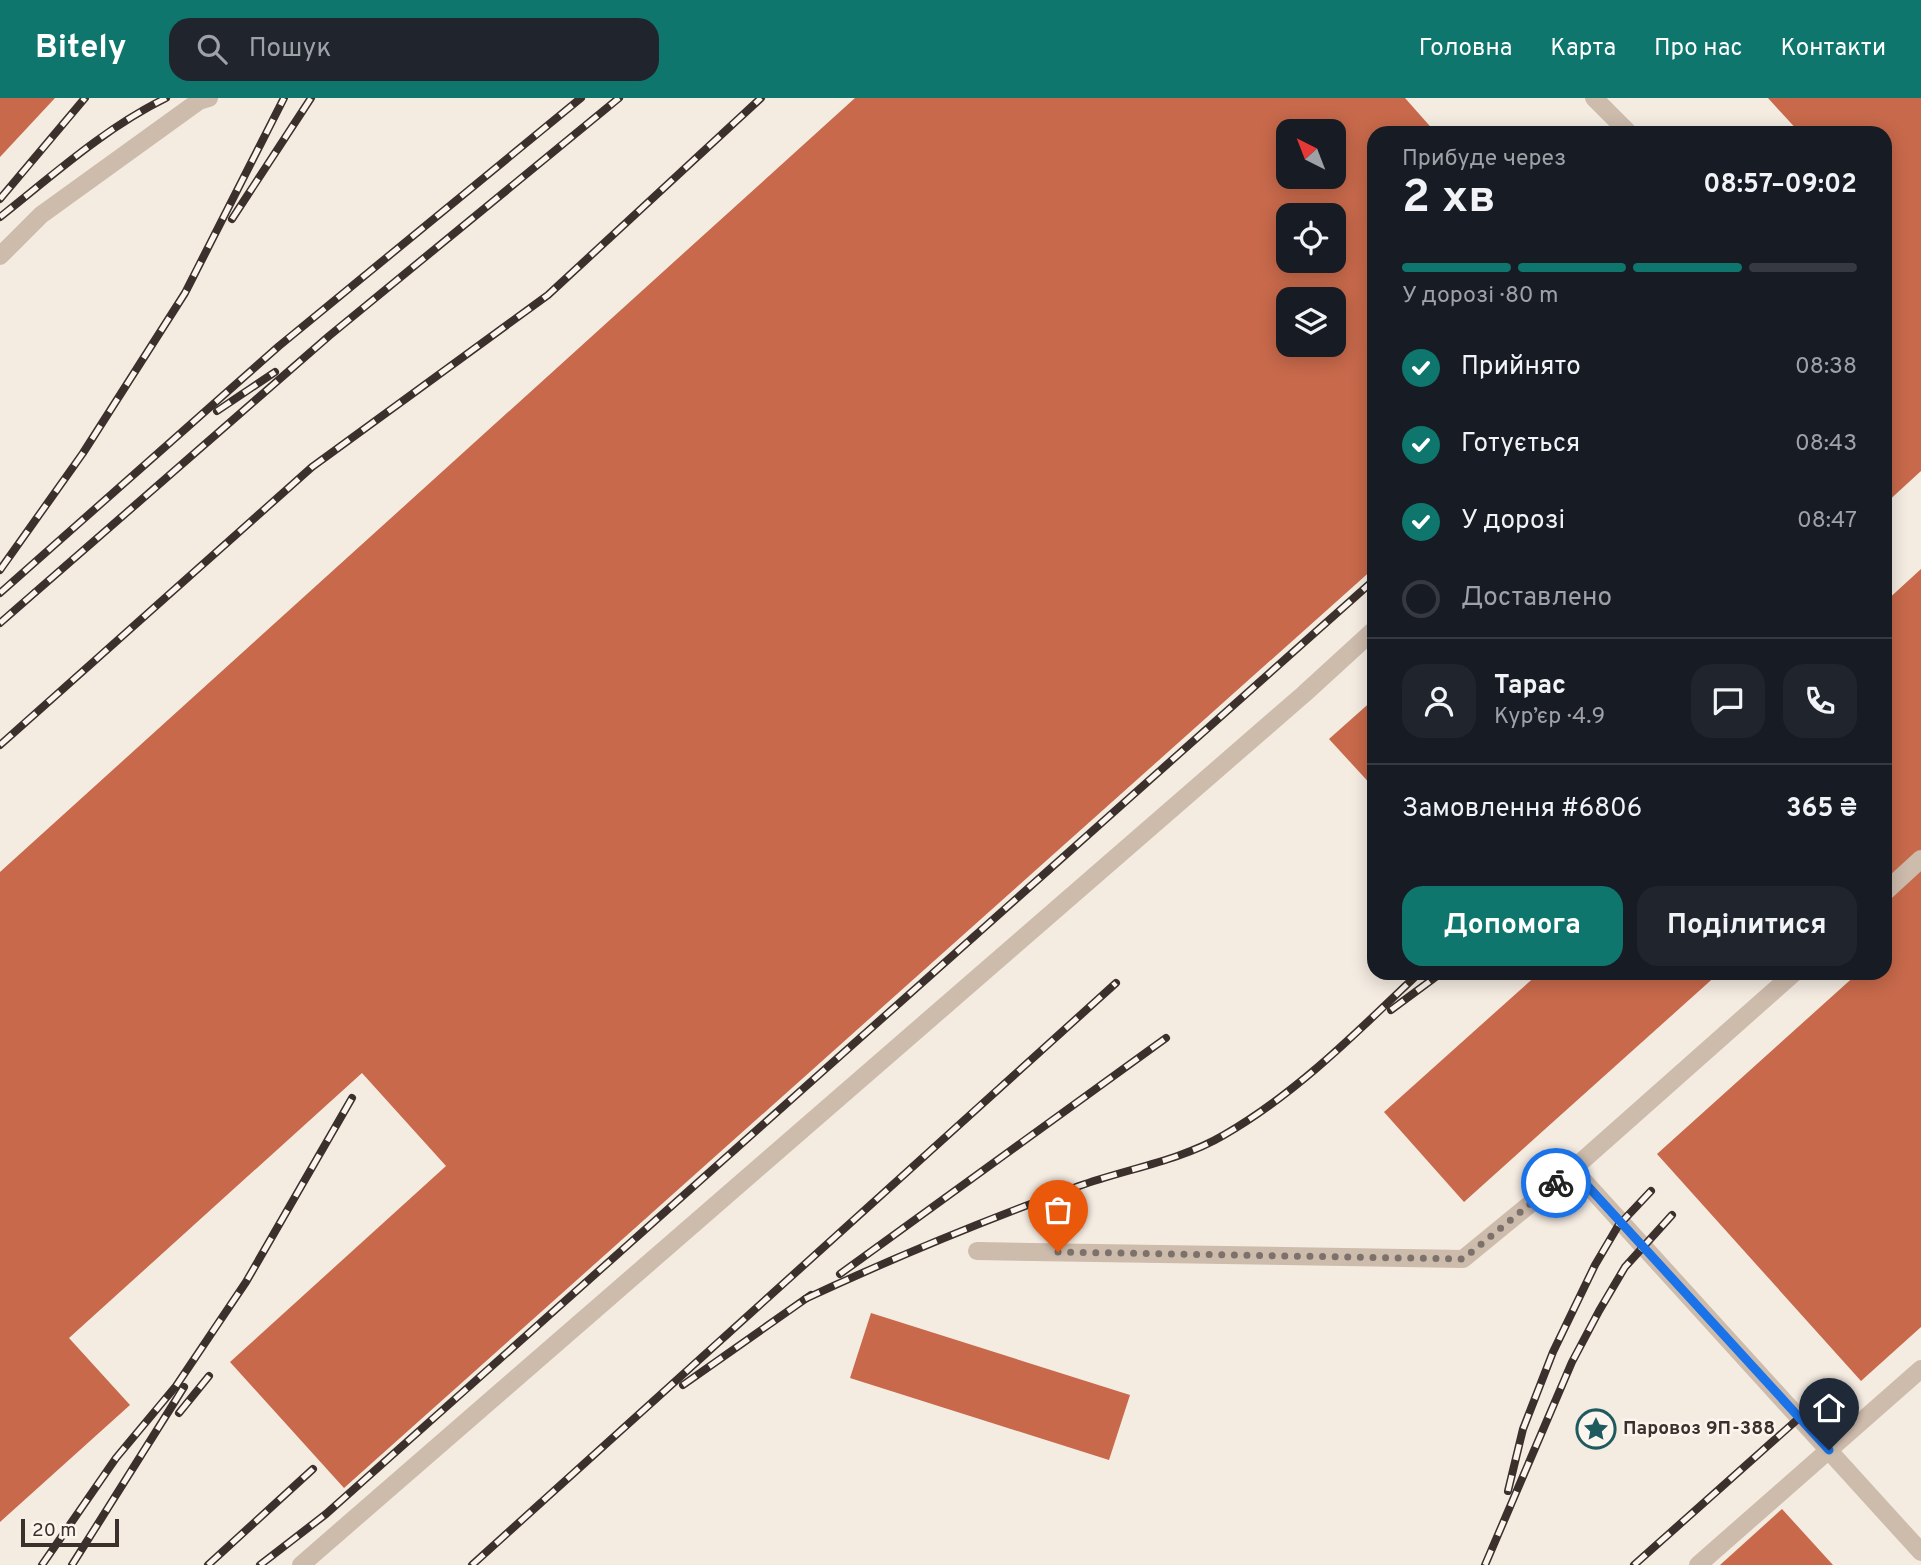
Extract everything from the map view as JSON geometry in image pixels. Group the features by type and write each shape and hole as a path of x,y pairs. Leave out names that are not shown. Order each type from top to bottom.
{"lane":[{"path":"0,256 41,215 200,101 209,98"},
{"path":"1594,98 1622,126"},
{"path":"301,1565 1367,636"},
{"path":"1892,886 1921,859"},
{"path":"977,1251 1463,1259 1573,1170 1786,980"},
{"path":"1573,1170 1921,1552"},
{"path":"1698,1565 1921,1369"}],"building":[{"path":"0,98 55,98 0,157"},
{"path":"855,98 1405,98 1430,126 1367,126 1367,574 344,1488 230,1362 446,1166 362,1073 69,1338 130,1405 0,1522 0,872"},
{"path":"1768,98 1921,98 1921,471 1892,498 1892,126 1794,126"},
{"path":"1921,569 1921,1327 1861,1381 1657,1154 1850,980 1892,980 1892,596"},
{"path":"1367,705 1367,780 1329,739"},
{"path":"1531,980 1711,980 1464,1202 1384,1112"},
{"path":"871,1313 1130,1395 1109,1460 850,1378"},
{"path":"1782,1509 1833,1565 1720,1565"}],"railway":[{"path":"0,199 85,98"},
{"path":"0,217 101,138 166,98"},
{"path":"0,570 83,453 185,293 284,98"},
{"path":"232,219 311,98"},
{"path":"0,593 279,346 581,98"},
{"path":"0,623 329,336 619,98"},
{"path":"0,745 312,467 548,295 761,98"},
{"path":"217,411 275,372"},
{"path":"260,1565 326,1514 1367,586"},
{"path":"805,1299 1009,1212 1207,1144 1251,1118 1302,1081 1412,980"},
{"path":"1391,1010 1432,980"},
{"path":"472,1565 1116,983"},
{"path":"840,1274 1166,1038"},
{"path":"42,1565 116,1458 176,1386 246,1282 352,1098"},
{"path":"1508,1491 1523,1429 1553,1352 1595,1265 1618,1226 1651,1191"},
{"path":"1485,1565 1572,1362 1599,1311 1625,1267 1672,1215"},
{"path":"683,1385 811,1295"},
{"path":"179,1413 209,1376"},
{"path":"1634,1565 1835,1386"},
{"path":"72,1565 184,1387"},
{"path":"208,1565 313,1469"}],"way so far":[{"path":"1058,1252 1463,1259 1556,1183"}],"place":[{"name":"Паровоз 9П-388","path":"1596,1429"}],"route":[{"path":"1556,1183 1573,1170 1829,1450"}]}
